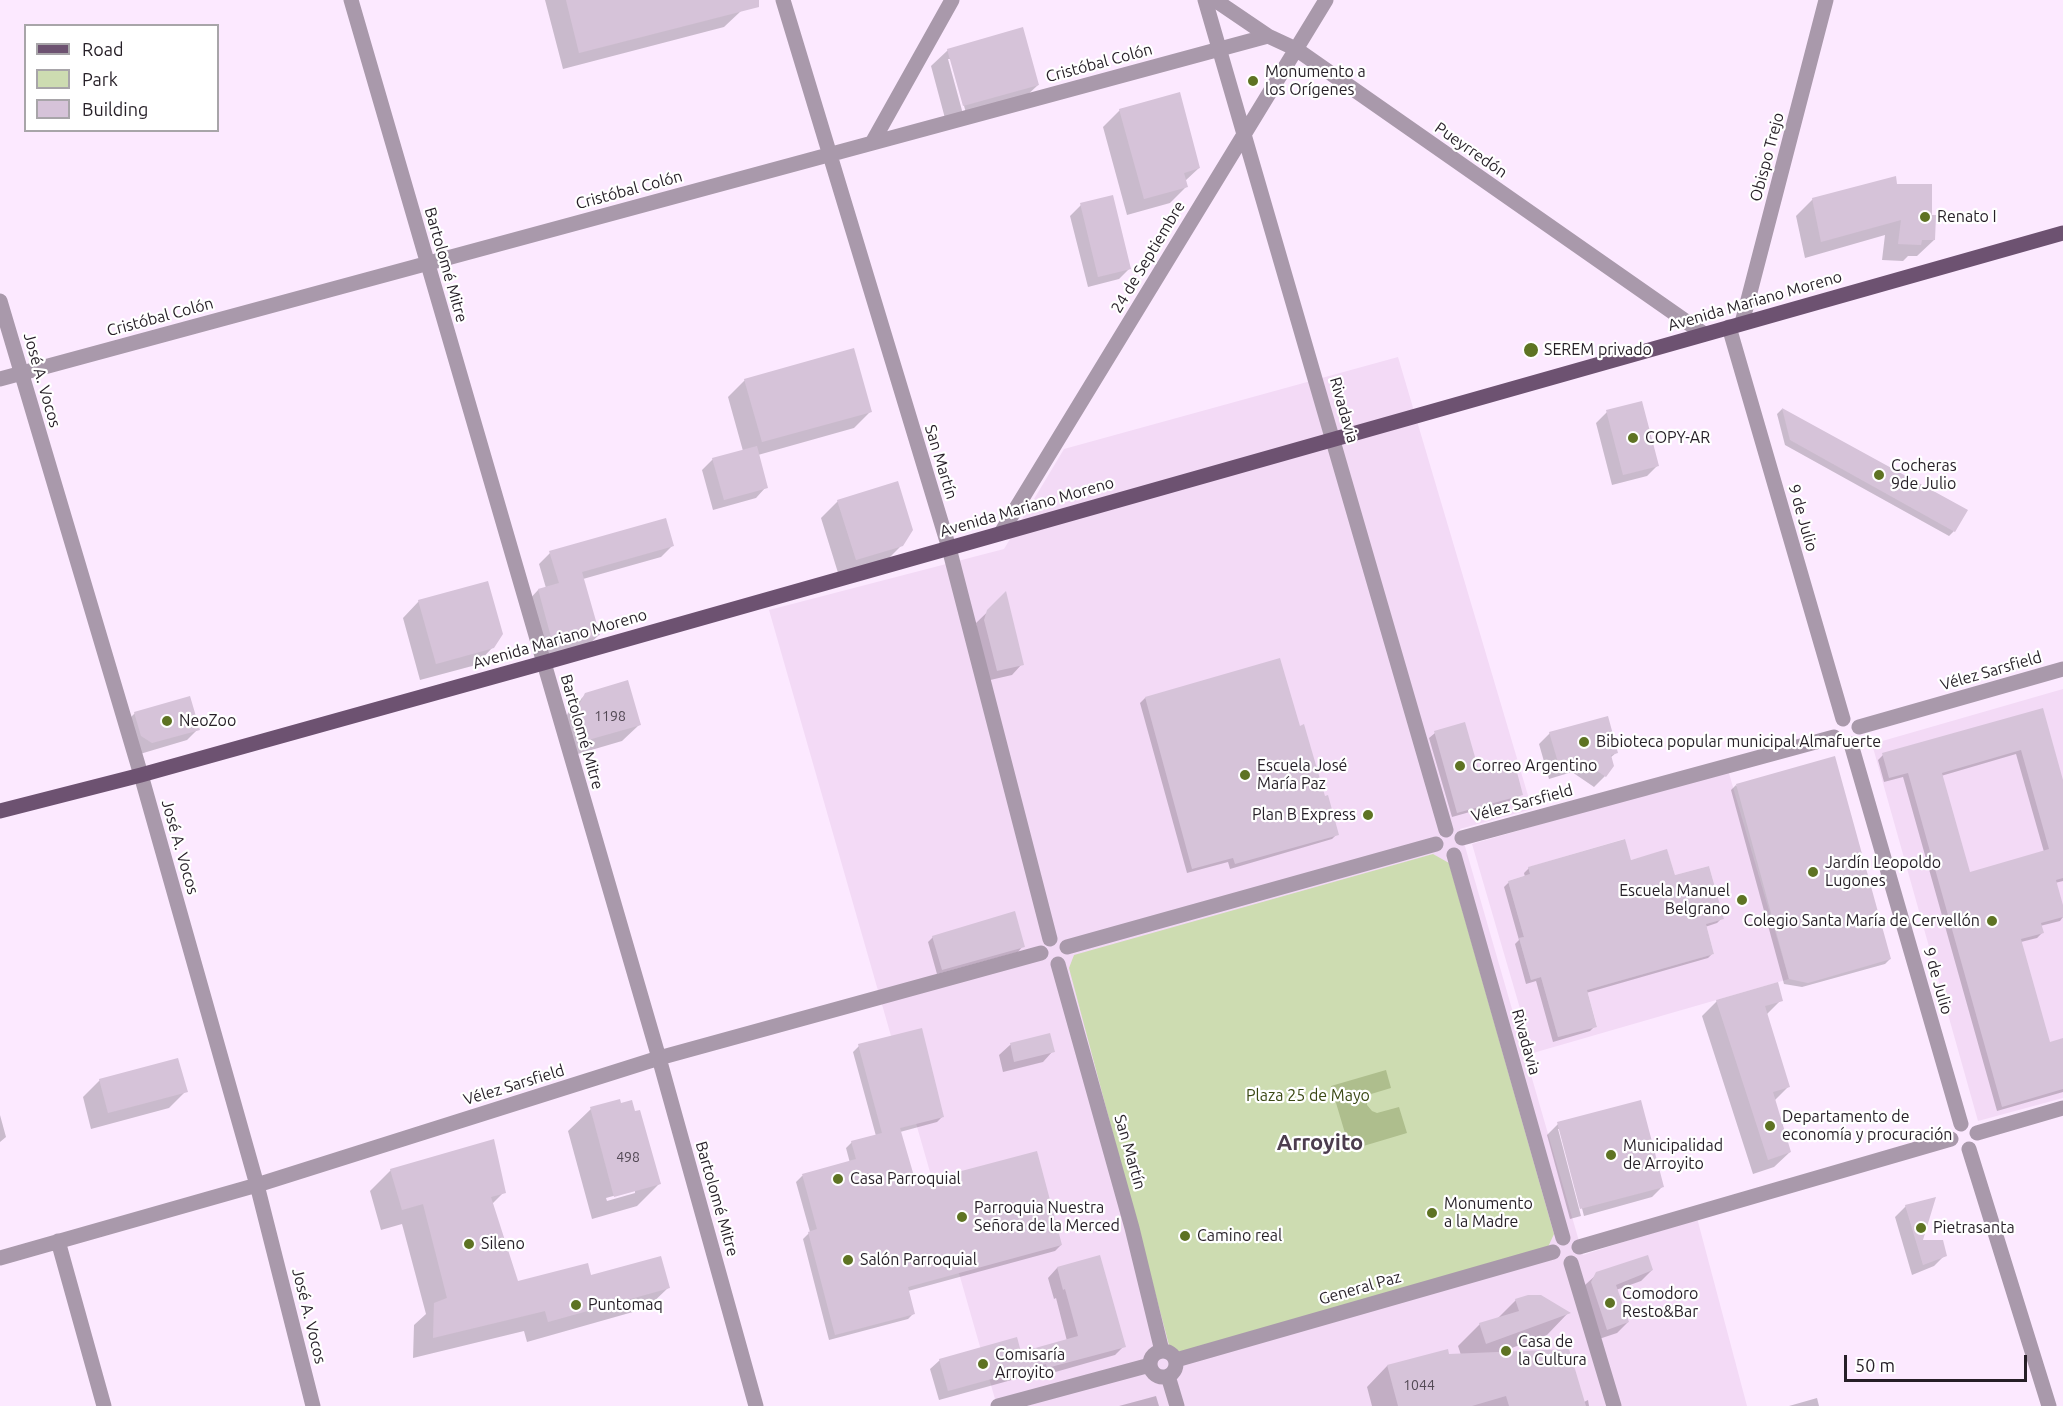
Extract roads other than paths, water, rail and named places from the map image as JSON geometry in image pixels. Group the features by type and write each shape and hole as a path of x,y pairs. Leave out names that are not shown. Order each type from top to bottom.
{"main road":[{"name":"Avenida Mariano Moreno","path":"0,811 141,775 543,663 2063,233"}],"street":[{"name":"Bartolomé Mitre","path":"351,0 659,1058 756,1406"},
{"name":"San Martín","path":"783,0 949,548 1050,939"},
{"path":"872,143 952,0"},
{"name":"Rivadavia","path":"1205,0 1446,830"},
{"name":"Pueyrredón","path":"1215,0 1268,36 1296,49 1704,334"},
{"name":"24 de Septiembre","path":"1001,533 1326,0"},
{"name":"Obispo Trejo","path":"1735,325 1826,0"},
{"name":"Cristóbal Colón","path":"0,379 1268,36"},
{"name":"José A. Vocos","path":"0,300 141,775 257,1185 313,1406"},
{"name":"9 de Julio","path":"1735,325 1843,719"},
{"name":"Vélez Sarsfield","path":"1859,727 2063,669"},
{"path":"1843,719 1853,720 1859,727 1857,740 1851,744 1840,743 1834,737 1835,725 1843,719"},
{"name":"Vélez Sarsfield","path":"1462,838 1834,737"},
{"name":"9 de Julio","path":"1851,744 1961,1124"},
{"path":"1446,830 1456,831 1462,838 1462,847 1454,855 1443,854 1436,844 1438,836 1446,830"},
{"path":"1067,947 1436,844"},
{"name":"Rivadavia","path":"1454,855 1563,1238"},
{"path":"1050,939 1061,940 1067,947 1066,957 1058,964 1047,964 1041,953 1042,945 1050,939"},
{"name":"Vélez Sarsfield","path":"0,1258 257,1185 659,1058 1041,953"},
{"name":"San Martín","path":"1058,964 1132,1228 1162,1351"},
{"path":"1977,1132 2063,1108"},
{"path":"1961,1124 1971,1126 1977,1132 1975,1146 1969,1149 1958,1149 1951,1139 1953,1130 1961,1124"},
{"path":"1579,1247 1951,1139"},
{"path":"1969,1149 2049,1406"},
{"path":"1563,1238 1573,1239 1579,1247 1579,1256 1571,1263 1560,1262 1553,1252 1555,1244 1563,1238"},
{"path":"58,1241 104,1406"},
{"name":"General Paz","path":"1176,1360 1553,1252"},
{"path":"1571,1263 1614,1406"},
{"path":"1162,1351 1170,1353 1176,1360 1176,1368 1168,1376 1157,1376 1150,1365 1154,1354 1162,1351"},
{"path":"998,1406 1150,1365"},
{"path":"1168,1376 1177,1406"}],"place":[{"name":"Monumento a los Orígenes","path":"1253,81"},
{"name":"Renato I","path":"1925,217"},
{"name":"SEREM privado","path":"1531,350"},
{"name":"COPY-AR","path":"1633,438"},
{"name":"Cocheras 9de Julio","path":"1879,475"},
{"name":"NeoZoo","path":"167,721"},
{"name":"Bibioteca popular municipal Almafuerte","path":"1584,742"},
{"name":"Correo Argentino","path":"1460,766"},
{"name":"Escuela José María Paz","path":"1245,775"},
{"name":"Plan B Express","path":"1368,815"},
{"name":"Jardín Leopoldo Lugones","path":"1813,872"},
{"name":"Escuela Manuel Belgrano","path":"1742,900"},
{"name":"Colegio Santa María de Cervellón","path":"1992,921"},
{"name":"Departamento de economía y procuración","path":"1770,1126"},
{"name":"Municipalidad de Arroyito","path":"1611,1155"},
{"name":"Casa Parroquial","path":"838,1179"},
{"name":"Monumento a la Madre","path":"1432,1213"},
{"name":"Parroquia Nuestra Señora de la Merced","path":"962,1217"},
{"name":"Pietrasanta","path":"1921,1228"},
{"name":"Camino real","path":"1185,1236"},
{"name":"Sileno","path":"469,1244"},
{"name":"Salón Parroquial","path":"848,1260"},
{"name":"Comodoro Resto&Bar","path":"1610,1303"},
{"name":"Puntomaq","path":"576,1305"},
{"name":"Casa de la Cultura","path":"1506,1351"},
{"name":"Comisaría Arroyito","path":"983,1364"}],"district":[{"name":"Arroyito","path":"1320,1143"}],"park label":[{"name":"Plaza 25 de Mayo","path":"1308,1096"}]}
